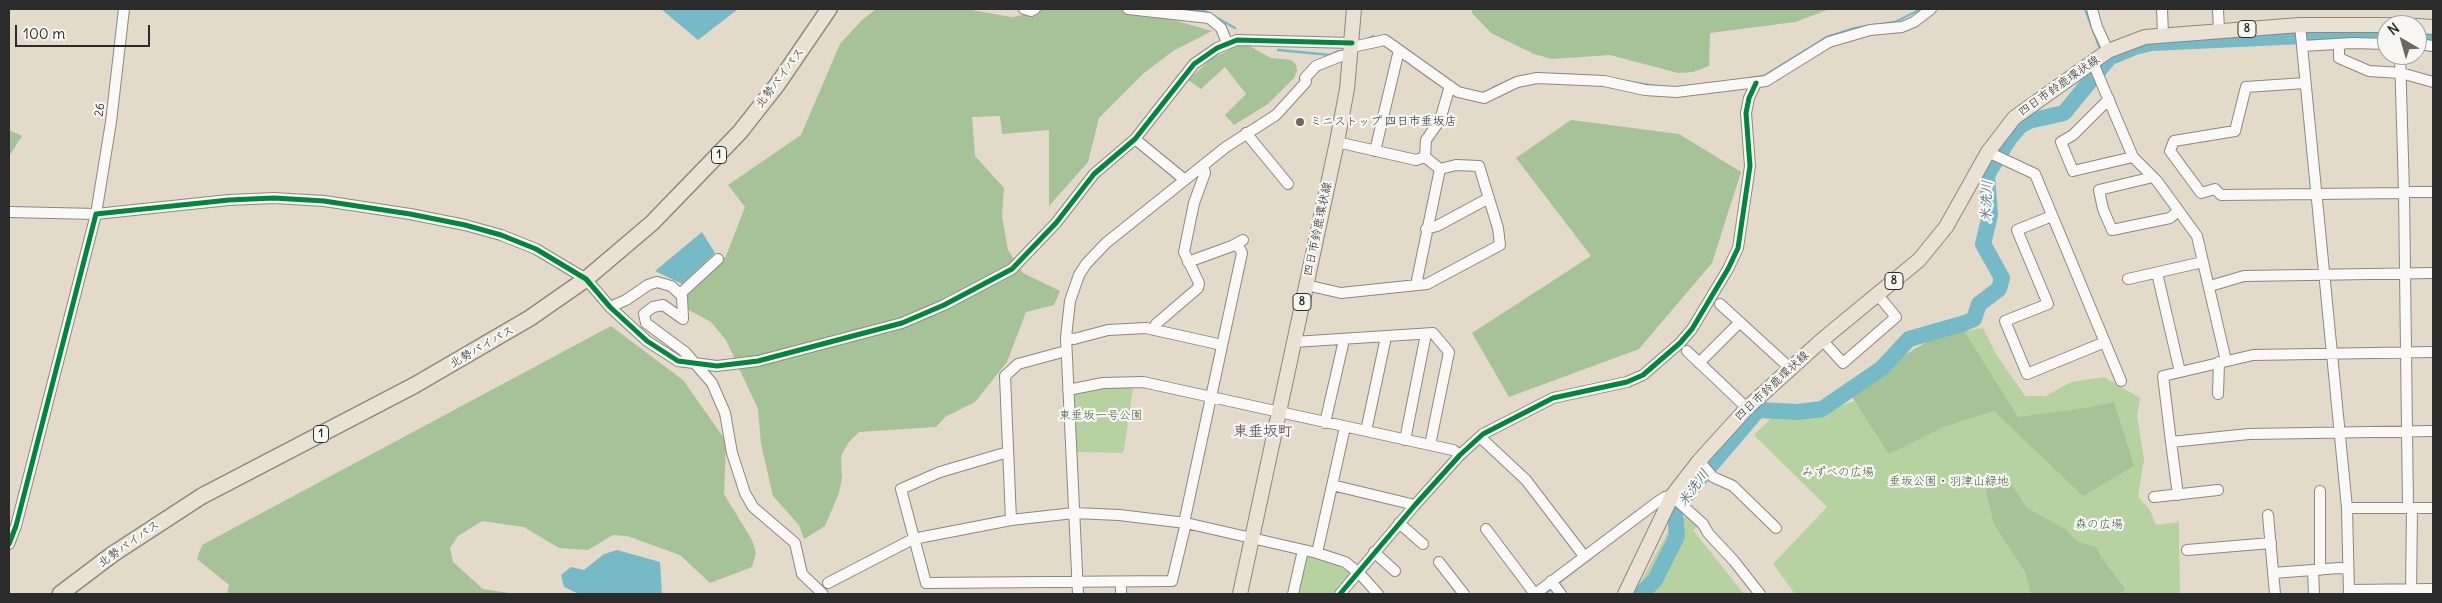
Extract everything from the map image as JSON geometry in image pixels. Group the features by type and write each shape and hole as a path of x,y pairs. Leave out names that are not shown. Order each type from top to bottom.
{"highway":[{"name":"北勢バイパス","path":"60,594 113,554 202,496 415,385 530,318 586,279 652,223 740,132 776,85 829,9"}],"main road":[{"name":"四日市鈴鹿環状線","path":"1240,594 1337,142 1352,48 1354,9"},
{"name":"四日市鈴鹿環状線","path":"1626,594 1674,498 1701,463 1747,408 1822,340 1919,260 1960,204 1990,153 2014,118 2102,56 2133,40 2163,34 2377,25"}],"street":[{"name":"26","path":"9,544 16,526 96,214 111,122 124,9"},
{"path":"1024,9 1031,11 1035,9"},
{"path":"1128,9 1208,18 1221,28 1227,43"},
{"path":"9,212 96,214 229,200 274,198 324,201 410,214 501,234 536,249 586,279 610,307 647,341 678,361 717,366 758,361 902,323 944,305 1012,269 1056,223 1094,174 1135,139 1194,64 1227,43 1237,40 1271,40 1352,48 1381,39 1399,50 1448,89 1478,96 1517,82 1537,78 1604,81 1665,92 1756,83 1772,77 1829,42 1870,30 1902,28 1914,22 1931,9"},
{"path":"2092,9 2102,56 2101,80 2134,157 2153,177 2197,236 2210,286 2222,362 2218,394"},
{"path":"2162,9 2163,34"},
{"path":"2218,9 2219,31"},
{"path":"2300,27 2339,433 2348,508 2349,592 2411,592 2433,589"},
{"path":"2339,44 2339,58 2369,71 2401,73 2433,82"},
{"path":"2302,45 2377,44"},
{"path":"1078,594 1066,337 1070,301 1079,275 1086,264 1106,243 1203,165 1276,115 1306,82 1305,78 1316,66 1341,56 1352,48"},
{"path":"1375,151 1399,50"},
{"path":"2401,65 2411,592"},
{"path":"1340,594 1415,505 1460,455 1480,437 1517,415 1553,398 1627,382 1643,375 1680,343 1692,329 1728,269 1738,248 1750,166 1746,113 1749,98 1756,83"},
{"path":"2305,83 2246,87 2235,131 2174,141 2170,151 2202,193 2215,189 2221,195 2433,192"},
{"path":"1425,157 1426,140 1440,120 1448,89"},
{"path":"2109,99 2073,135 2061,142 2073,171 2134,157"},
{"path":"1246,134 1288,184"},
{"path":"1135,139 1185,180"},
{"path":"1337,142 1416,160 1425,157"},
{"path":"1990,153 2035,174 2121,381"},
{"path":"1425,157 1440,169"},
{"path":"1154,330 1156,324 1198,288 1200,283 1184,252 1194,203 1205,172 1203,165"},
{"path":"1306,285 1341,293 1427,284 1500,245 1498,228 1479,166 1456,165 1440,169"},
{"path":"1416,285 1426,229 1440,169"},
{"path":"2153,177 2100,190 2103,209 2112,230 2170,218 2178,212"},
{"path":"1426,229 1437,226 1489,198"},
{"path":"2052,216 2017,230 2048,304 2005,321 2027,374 2104,342"},
{"path":"1008,452 940,472 901,489 926,583 1172,581 1242,253 1240,242 1188,262"},
{"path":"680,294 718,259"},
{"path":"2128,279 2203,262"},
{"path":"2156,273 2180,372"},
{"path":"2210,286 2244,276 2325,273 2433,273"},
{"path":"610,307 631,297 648,285 657,282 671,286 680,294 684,309 683,319 663,304 652,307 644,314 646,323 685,352 712,383 720,397 725,413 732,453 745,493 754,507 795,543 802,574 823,594"},
{"path":"1822,340 1843,363 1896,317 1878,294"},
{"path":"1720,304 1790,369"},
{"path":"1699,363 1740,322"},
{"path":"1066,337 1074,339 1121,329 1154,330 1222,345"},
{"path":"1294,342 1433,333 1449,352 1430,445"},
{"path":"1405,440 1426,334"},
{"path":"1366,431 1386,337"},
{"path":"1326,423 1344,340"},
{"path":"1011,520 1005,376 1018,364 1066,351"},
{"path":"1687,351 1747,408"},
{"path":"2178,494 2163,376 2254,355 2433,352"},
{"path":"1068,390 1102,383 1137,381 1453,450 1460,455"},
{"path":"1317,553 1345,427"},
{"path":"2172,442 2249,434 2433,431"},
{"path":"1480,437 1526,480 1584,556"},
{"path":"1701,463 1713,477 1733,486 1776,528"},
{"path":"1332,485 1415,505"},
{"path":"2154,497 2218,490"},
{"path":"2314,594 2317,570 2322,560 2320,491"},
{"path":"1486,529 1535,594 1555,587 1584,556 1656,503 1665,497 1674,498 1703,524 1708,533 1760,594"},
{"path":"2348,508 2433,508"},
{"path":"828,583 913,539 1011,520 1074,514 1119,515 1185,523 1317,553 1345,562 1359,573 1378,594"},
{"path":"2268,515 2275,594"},
{"path":"1399,523 1423,544"},
{"path":"2187,550 2271,543"},
{"path":"1293,594 1303,550"},
{"path":"1374,552 1395,571"},
{"path":"1439,562 1464,594"},
{"path":"2273,573 2348,570"},
{"path":"1121,582 1121,594"}],"green space":[{"path":"876,9 966,9 1011,17 1029,14 1029,9 1135,9 1212,31 1173,51 1144,73 1099,118 1088,162 1049,206 1049,130 1002,134 1000,116 972,117 975,156 1004,188 1002,216 1008,250 1023,273 1060,291 1054,305 1026,312 1007,362 975,402 945,417 936,427 859,432 848,443 841,456 842,478 839,493 825,526 804,539 799,525 773,496 761,444 758,409 726,340 711,322 687,309 685,294 726,256 745,207 728,185 801,135 840,44 862,20"},
{"path":"1472,9 1830,9 1795,22 1710,33 1709,66 1693,72 1678,73 1610,55 1552,59 1534,54 1491,33 1472,13"},
{"path":"1241,41 1271,58 1291,60 1296,64 1297,71 1294,78 1268,104 1234,125 1225,115 1246,94 1225,67 1201,89 1188,80 1211,59"},
{"path":"1571,120 1679,134 1741,172 1712,263 1639,349 1509,397 1472,333 1591,256 1516,158"},
{"path":"9,130 22,136 10,155 9,153"},
{"path":"1959,323 2018,417 2086,408 2114,402 2134,466 2083,496 1994,411 1943,427 1889,454 1850,394 1903,356"},
{"path":"611,326 683,380 726,441 724,494 752,540 756,553 752,567 710,583 680,555 627,536 613,535 588,550 559,548 524,527 482,521 458,536 450,548 453,562 483,589 516,594 227,594 229,585 197,559 202,545"},
{"name":"垂坂公園・羽津山緑地","path":"1983,328 1996,354 2025,396 2046,396 2071,382 2104,377 2140,398 2137,416 2144,459 2138,497 2150,510 2156,525 2179,522 2180,594 1795,594 1773,564 1827,507 1754,435 1772,417 1823,411 1878,394 1961,332"},
{"name":"東垂坂一号公園","path":"1130,385 1133,388 1122,453 1077,452 1074,449 1072,395 1075,392"},
{"path":"2007,478 2027,508 2065,529 2078,542 2096,547 2101,557 2125,589 2121,594 2031,594 2025,572 1994,524 1983,479"},
{"path":"1689,513 1701,525 1693,530 1744,594 1634,594 1667,534 1670,526 1670,514 1683,518"},
{"path":"1308,555 1332,562 1350,573 1351,577 1335,594 1296,594 1304,558"}],"water":[{"path":"661,9 738,9 698,40"},
{"path":"702,232 715,253 682,284 655,271"},
{"path":"617,550 660,562 662,594 579,594 564,587 561,575 571,567 584,570 604,554"}],"waterway":[{"path":"1182,9 1205,11 1235,28"},
{"path":"1751,78 1764,76 1827,37 1855,28 1895,22 1921,9"},
{"path":"2085,9 2101,51"},
{"name":"米洗川","path":"1641,594 1655,580 1677,536 1675,513 1688,492 1758,410 1798,412 1822,409 1882,368 1909,339 1974,319 1979,304 1999,289 2002,278 1983,244 1990,215 1987,175 2009,139 2020,126 2029,121 2064,113 2109,58 2135,47 2151,43 2347,34 2377,36"},
{"path":"1368,39 1373,36"},
{"name":"米洗川","path":"2427,38 2433,38"},
{"path":"1278,50 1330,55 1339,51"},
{"path":"1423,73 1437,83"},
{"path":"1551,74 1573,75"},
{"path":"1493,88 1513,79"},
{"path":"1625,81 1654,86"},
{"path":"1557,584 1600,551"},
{"path":"1544,594 1553,588"}],"cycle path":[{"path":"9,544 16,526 96,214 229,200 274,198 324,201 410,214 465,225 501,235 536,249 586,279 610,307 647,341 678,361 717,366 758,361 902,323 944,305 1012,269 1056,223 1094,174 1135,139 1194,64 1217,48 1237,40 1352,43"},
{"path":"1340,594 1415,505 1460,455 1483,434 1553,398 1627,382 1643,375 1680,343 1692,329 1728,269 1738,248 1750,166 1746,113 1749,98 1756,83"}],"place":[{"name":"ミニストップ 四日市垂坂店","path":"1300,122"}],"district":[{"name":"東垂坂町","path":"1263,432"}],"park label":[{"name":"みずべの広場","path":"1838,473"},
{"name":"森の広場","path":"2099,525"}]}
